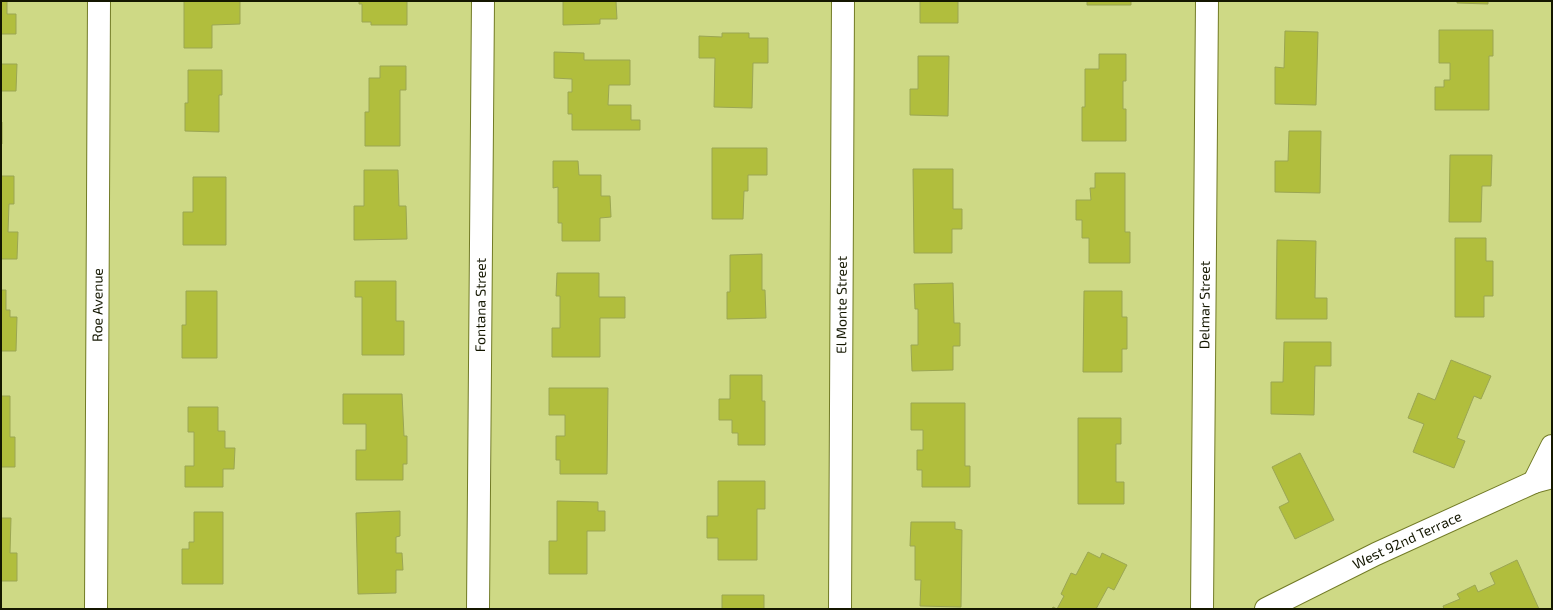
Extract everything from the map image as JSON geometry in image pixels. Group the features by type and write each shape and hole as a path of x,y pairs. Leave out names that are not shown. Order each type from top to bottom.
{"street":[{"name":"Roe Avenue","path":"96,609 98,1"},
{"name":"Fontana Street","path":"478,609 483,1"},
{"name":"El Monte Street","path":"840,609 843,1"},
{"name":"Delmar Street","path":"1202,609 1207,1"},
{"path":"1543,479 1552,446"},
{"name":"West 92nd Terrace","path":"1266,609 1376,554 1543,479"}],"building":[{"path":"1,1 7,1 7,14 16,14 16,34 1,34"},
{"path":"184,1 240,1 240,24 212,25 212,48 184,48"},
{"path":"359,1 407,1 407,25 371,25 371,22 362,22 362,4 359,4"},
{"path":"563,1 616,1 617,19 600,19 600,24 563,25"},
{"path":"920,1 958,1 958,23 920,23"},
{"path":"1087,1 1131,1 1131,5 1087,5"},
{"path":"1457,1 1488,1 1488,4 1457,3"},
{"path":"1439,30 1493,30 1493,56 1489,56 1489,110 1435,110 1435,87 1444,87 1444,80 1450,80 1450,63 1439,63"},
{"path":"1285,31 1318,32 1316,105 1275,104 1275,67 1284,68"},
{"path":"722,33 749,33 749,38 768,38 768,63 753,63 752,108 714,107 715,58 699,58 699,36 722,37"},
{"path":"554,52 584,53 584,60 630,60 630,85 609,85 608,105 631,105 631,120 640,120 640,130 572,130 572,114 568,114 568,92 572,92 572,79 554,78"},
{"path":"1099,54 1126,54 1126,81 1123,81 1123,109 1126,109 1126,141 1082,141 1082,107 1085,107 1085,69 1099,69"},
{"path":"918,56 949,56 948,116 910,115 910,89 918,89"},
{"path":"1,64 17,64 16,91 1,91"},
{"path":"380,66 406,66 406,90 400,90 400,146 365,146 365,112 369,112 369,78 380,78"},
{"path":"188,70 222,70 222,95 219,95 219,132 185,131 185,103 188,103"},
{"path":"2,122 2,144 1,144"},
{"path":"1289,131 1321,131 1320,193 1275,192 1275,161 1288,161"},
{"path":"712,148 767,148 767,175 748,175 748,191 744,191 743,219 712,219"},
{"path":"1450,155 1492,155 1491,186 1482,186 1481,222 1449,222"},
{"path":"553,161 578,161 579,175 601,175 601,196 610,196 611,217 600,218 600,241 562,241 562,223 558,223 558,187 553,188"},
{"path":"913,169 953,169 953,209 962,209 962,229 952,229 952,253 914,253"},
{"path":"364,170 398,170 399,206 406,206 407,239 354,240 354,206 364,206"},
{"path":"1095,173 1125,173 1125,232 1130,232 1130,263 1089,263 1089,238 1082,238 1082,220 1076,220 1076,200 1091,200 1090,188 1095,188"},
{"path":"1,176 14,176 14,204 9,204 8,232 18,232 17,259 1,259"},
{"path":"193,177 226,177 226,245 183,245 183,212 193,212"},
{"path":"1455,238 1486,238 1486,261 1493,261 1493,296 1484,296 1484,317 1455,317"},
{"path":"1277,240 1316,241 1315,298 1327,298 1327,319 1276,319"},
{"path":"762,254 762,290 765,290 766,318 727,319 727,292 730,292 730,255"},
{"path":"557,273 599,273 599,297 625,297 625,318 600,318 600,357 552,357 552,328 560,328 560,296 556,296"},
{"path":"355,281 396,281 396,321 404,321 404,355 362,355 362,297 355,297"},
{"path":"953,283 954,323 960,323 960,346 953,346 953,370 912,371 911,345 918,345 918,309 915,309 914,284"},
{"path":"1,290 6,290 6,310 10,310 10,317 17,317 16,351 1,351"},
{"path":"186,291 217,291 217,358 182,358 182,325 186,325"},
{"path":"1084,291 1122,291 1122,317 1127,317 1127,349 1122,349 1122,372 1083,372"},
{"path":"1284,342 1331,342 1331,366 1315,366 1314,415 1271,414 1271,382 1283,382"},
{"path":"1451,360 1491,376 1481,399 1474,396 1457,438 1465,441 1454,468 1413,452 1424,424 1408,418 1418,393 1435,400"},
{"path":"730,375 762,375 762,401 765,401 765,445 738,445 738,433 732,433 732,420 719,420 719,399 730,399"},
{"path":"549,388 608,388 607,474 560,474 560,460 556,460 556,436 565,436 565,415 549,415"},
{"path":"343,394 402,394 404,436 407,436 407,464 403,464 403,480 356,480 356,450 366,450 366,424 343,424"},
{"path":"1,396 10,396 10,437 15,437 15,467 1,467"},
{"path":"911,403 965,403 965,466 970,466 970,487 922,487 922,470 917,470 917,450 923,450 923,430 911,430"},
{"path":"188,407 218,407 218,431 225,431 225,448 235,448 234,469 223,469 223,487 185,487 185,466 194,466 194,432 188,432"},
{"path":"1078,418 1121,418 1121,444 1116,444 1116,482 1124,482 1124,504 1078,504"},
{"path":"1300,453 1334,520 1295,539 1279,507 1289,502 1272,467"},
{"path":"718,481 765,481 765,509 757,509 757,560 718,560 718,538 707,538 707,516 718,516"},
{"path":"557,501 598,502 598,511 605,511 605,531 587,531 587,574 549,574 549,541 557,541"},
{"path":"400,511 400,536 396,537 396,553 402,553 403,570 396,570 396,593 358,594 356,513"},
{"path":"194,512 223,512 223,584 182,584 182,549 189,549 189,542 194,542"},
{"path":"1,518 11,518 10,553 17,553 17,581 1,581"},
{"path":"911,522 955,522 955,529 962,530 961,607 920,606 921,580 915,580 915,546 910,546"},
{"path":"1088,552 1100,558 1102,553 1127,565 1114,590 1108,587 1096,609 1057,609 1064,596 1061,594 1071,573 1076,575"},
{"path":"1517,560 1539,609 1444,609 1443,606 1460,599 1457,594 1475,585 1478,592 1495,584 1490,573"},
{"path":"722,595 764,595 764,609 722,609"}]}
